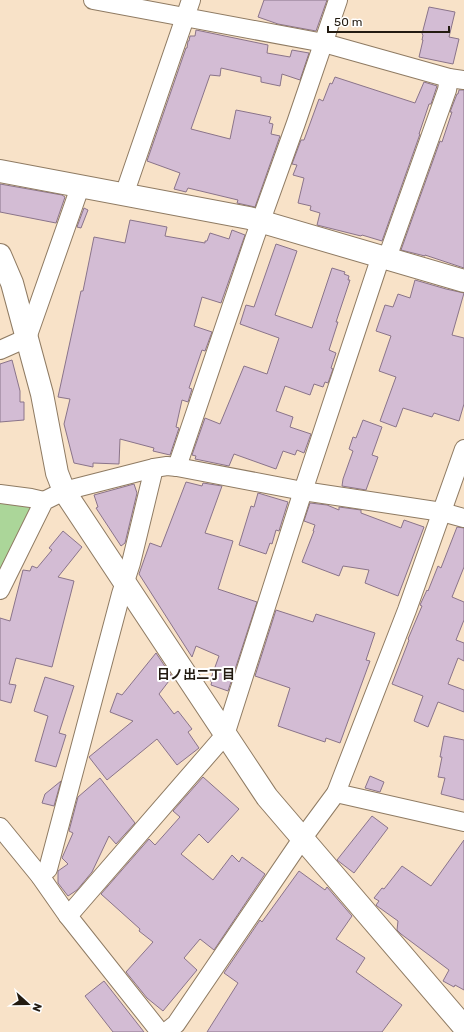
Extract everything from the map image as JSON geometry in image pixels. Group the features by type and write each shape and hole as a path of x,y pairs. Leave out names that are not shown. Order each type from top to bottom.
{"street":[{"path":"93,0 324,43 460,78"},
{"path":"124,195 191,0"},
{"path":"177,467 260,222 338,0"},
{"path":"68,916 225,735 303,491 384,257 446,90 460,78"},
{"path":"0,171 248,218 464,281"},
{"path":"0,350 27,338 80,187"},
{"path":"0,255 12,282 42,394 57,473 64,491 267,797 464,1026"},
{"path":"166,1032 176,1024 302,838 336,793 407,610 464,450"},
{"path":"0,590 44,501 64,491 154,468 167,466 177,467 303,491 442,512 464,518"},
{"path":"40,876 48,869 154,468"},
{"path":"0,494 44,501"},
{"path":"336,793 464,822"},
{"path":"0,827 40,876 68,916 160,1032"}],"green space":[{"path":"0,501 30,504 35,508 2,569 0,567"}],"building":[{"path":"264,0 327,0 316,31 278,24 258,17"},
{"path":"429,7 455,12 449,37 459,39 453,64 419,57 423,40 422,34"},
{"path":"196,30 268,45 267,53 290,57 292,50 309,53 300,80 282,74 280,86 261,82 261,77 221,68 220,76 210,75 191,129 230,139 236,110 271,117 269,123 273,124 271,134 280,136 255,207 237,203 238,200 188,188 186,192 174,189 180,173 147,161 187,48 188,41 190,36 195,36"},
{"path":"335,77 415,103 424,82 437,86 431,104 429,104 420,134 382,241 317,225 320,213 310,210 311,206 298,203 304,178 293,175 297,165 292,164 301,140 304,140 319,99 323,101 330,83 332,84"},
{"path":"459,90 464,90 464,268 425,255 401,250 440,141 442,142 452,112 450,112"},
{"path":"0,184 62,195 65,197 56,223 0,212"},
{"path":"84,208 88,210 81,228 77,227"},
{"path":"130,220 167,227 165,236 205,243 210,233 229,239 232,230 245,235 221,303 202,297 194,326 212,332 205,351 202,350 189,388 192,389 188,402 182,400 176,427 179,428 170,455 153,451 154,448 120,439 119,464 93,463 93,467 74,463 64,424 70,399 58,397 94,237 125,243"},
{"path":"276,244 297,251 275,315 312,328 332,268 345,272 344,274 349,276 348,280 350,280 336,322 338,322 329,350 336,353 331,368 333,369 328,383 325,382 323,387 314,384 310,395 285,386 276,411 293,417 290,427 311,434 304,453 297,450 295,455 283,451 276,469 234,454 229,466 195,459 196,456 192,455 205,418 220,424 244,366 267,374 279,338 240,324 246,305 254,307"},
{"path":"415,280 464,293 452,335 464,338 464,404 459,421 434,413 432,417 403,408 396,427 380,421 396,377 379,371 391,336 376,331 385,305 393,307 398,294 410,298"},
{"path":"12,360 20,391 20,402 24,402 24,420 0,422 0,364"},
{"path":"363,420 382,427 372,455 378,457 366,490 342,486 353,451 349,449 353,437 356,438"},
{"path":"186,482 202,486 203,483 222,486 205,533 233,541 218,589 257,602 228,691 211,685 212,681 210,681 219,656 196,646 192,657 139,574 150,543 161,547"},
{"path":"134,484 137,493 125,543 121,546 96,508 98,507 94,495"},
{"path":"258,493 288,502 279,531 276,530 272,544 270,543 266,554 239,545 251,506 254,507"},
{"path":"310,503 327,505 339,510 339,507 361,510 361,513 401,528 404,520 424,527 398,596 365,583 369,570 343,566 339,576 302,562 315,525 304,521"},
{"path":"457,527 464,528 464,567 452,597 464,602 464,620 456,640 464,643 464,661 458,658 448,684 464,690 464,712 438,702 428,727 414,721 423,696 392,684 409,640 408,639 422,606 420,605 427,590 428,591 438,566 441,568"},
{"path":"63,531 82,547 58,577 74,581 52,667 16,658 9,684 16,685 11,703 0,700 0,618 10,621 23,570 30,571 32,566 37,568 52,550 49,548"},
{"path":"276,610 313,622 316,614 375,633 366,660 370,661 340,743 326,738 325,742 278,726 290,688 255,676"},
{"path":"156,653 172,677 159,694 174,714 178,711 192,729 188,732 199,748 177,765 157,739 107,780 89,757 133,721 110,712 117,693 122,695"},
{"path":"45,677 74,686 59,733 66,735 56,767 35,761 48,716 34,711"},
{"path":"444,736 464,740 464,800 441,794 445,778 438,777"},
{"path":"370,776 384,782 380,792 365,788"},
{"path":"203,777 239,809 208,843 199,834 181,854 213,880 232,855 239,862 242,857 265,874 214,950 200,939 184,958 197,970 163,1011 147,998 126,972 153,942 139,931 140,929 101,894 149,839 155,845 180,817 173,811"},
{"path":"100,778 135,823 116,844 109,836 92,872 77,890 68,896 58,883 58,871 68,864 62,858 73,833 69,831 78,797"},
{"path":"61,781 54,806 42,803 45,794"},
{"path":"372,816 388,828 354,873 337,860"},
{"path":"464,840 464,990 443,981 449,970 401,934 397,930 398,921 377,906 376,905 379,901 374,898 382,888 384,889 402,866 431,886"},
{"path":"299,871 325,890 327,887 352,916 336,939 365,958 356,972 402,1005 382,1032 207,1032 238,983 224,973 260,920 262,922"},
{"path":"104,981 144,1032 113,1032 85,996"}],"district":[{"name":"日ノ出二丁目","path":"196,674"}]}
